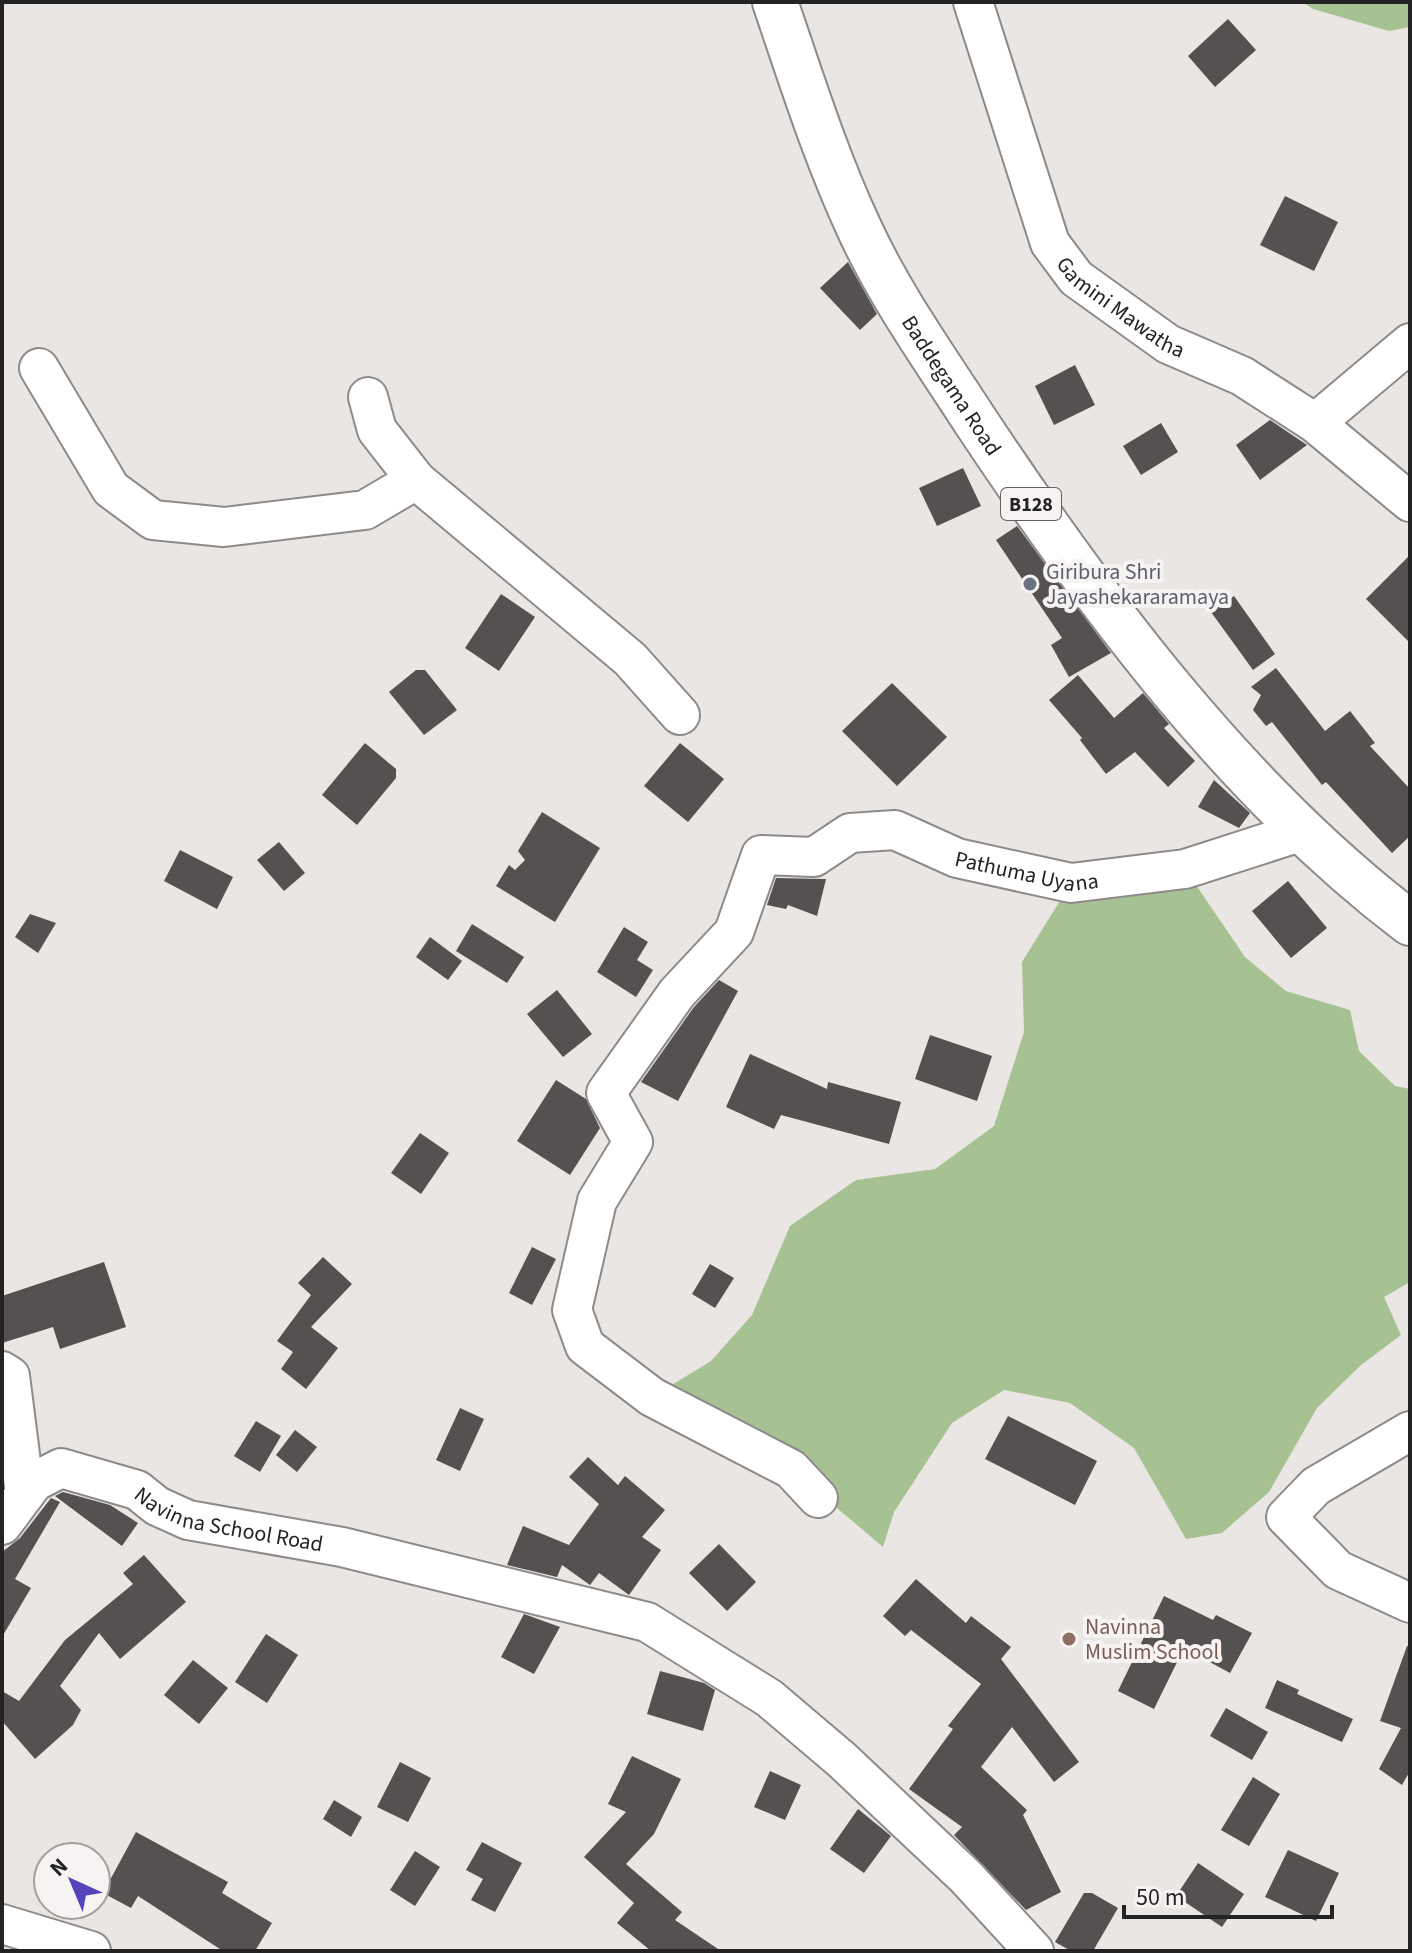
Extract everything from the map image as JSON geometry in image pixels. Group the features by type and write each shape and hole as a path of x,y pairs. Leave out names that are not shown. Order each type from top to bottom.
{"main road":[{"name":"Baddegama Road","path":"775,2 815,120 859,230 908,317 1024,495 1103,600 1215,739 1300,832 1410,923"}],"street":[{"name":"Gamini Mawatha","path":"973,2 1050,243 1076,278 1168,344 1242,376 1315,423 1410,502"},
{"path":"1315,423 1410,343"},
{"path":"39,368 111,489 153,520 224,527 365,510 416,480"},
{"path":"368,397 377,430 416,480 630,659 680,715"},
{"name":"Pathuma Uyana","path":"818,1498 791,1469 652,1397 585,1346 572,1310 597,1201 633,1142 606,1093 677,993 734,932 761,855 814,857 850,833 895,830 957,858 1071,883 1185,869 1300,832"},
{"path":"2,1371 10,1376 25,1494"},
{"path":"1410,1431 1316,1486 1286,1517 1338,1570 1410,1603"},
{"name":"Navinna School Road","path":"2,1525 34,1482 61,1468 137,1490 157,1506 188,1520 342,1547 647,1622 779,1706 966,1877 1034,1951"},
{"path":"2,1924 91,1951"}],"green space":[{"path":"1303,2 1410,2 1410,27 1389,31 1313,9"},
{"path":"1185,869 1245,957 1286,991 1350,1010 1359,1051 1395,1086 1410,1089 1410,1282 1384,1297 1401,1335 1361,1365 1317,1408 1269,1492 1222,1533 1186,1539 1134,1448 1070,1403 1004,1390 952,1423 894,1512 883,1547 791,1469 652,1397 711,1361 752,1315 790,1226 856,1180 935,1169 994,1126 1024,1032 1022,962 1071,883"}],"building":[{"path":"1228,19 1256,50 1215,87 1188,56"},
{"path":"1285,196 1338,222 1314,271 1260,245"},
{"path":"848,262 877,314 860,330 820,288"},
{"path":"1075,365 1095,405 1054,425 1035,386"},
{"path":"1270,420 1307,445 1260,480 1236,445"},
{"path":"1161,423 1178,452 1141,475 1123,446"},
{"path":"963,468 981,506 937,526 919,488"},
{"path":"1017,526 1111,653 1069,677 1051,645 1062,638 996,540"},
{"path":"1410,555 1410,643 1366,599"},
{"path":"501,594 535,617 499,671 465,648"},
{"path":"1234,596 1275,654 1253,670 1211,612"},
{"path":"1276,668 1325,731 1350,711 1375,743 1370,746 1410,789 1410,836 1392,853 1326,782 1322,785 1272,722 1266,726 1253,710 1261,695 1251,687"},
{"path":"416,670 425,670 457,710 424,735 389,692"},
{"path":"1078,675 1114,718 1143,693 1169,724 1164,728 1195,761 1168,787 1135,752 1106,774 1080,740 1082,738 1049,700"},
{"path":"892,683 947,737 897,786 842,731"},
{"path":"365,743 396,769 396,778 357,825 322,795"},
{"path":"680,743 724,779 688,822 644,786"},
{"path":"1214,780 1250,813 1239,828 1198,807"},
{"path":"542,812 600,848 555,922 496,886 509,865 515,870 525,860 518,851"},
{"path":"279,842 305,873 284,891 257,860"},
{"path":"180,850 233,877 217,909 164,881"},
{"path":"776,878 826,879 817,916 788,905 786,909 767,905"},
{"path":"1288,881 1327,928 1291,958 1252,911"},
{"path":"30,914 56,923 38,953 15,937"},
{"path":"472,924 524,957 507,983 456,951"},
{"path":"624,927 648,942 637,960 653,970 636,997 597,972"},
{"path":"430,937 462,961 448,980 416,957"},
{"path":"719,980 738,991 678,1101 641,1082 694,1007"},
{"path":"557,990 592,1034 563,1057 527,1014"},
{"path":"930,1035 992,1056 977,1101 915,1079"},
{"path":"750,1054 827,1089 828,1082 901,1102 889,1144 781,1115 774,1129 726,1107"},
{"path":"556,1080 586,1099 600,1128 570,1175 517,1141"},
{"path":"420,1133 449,1153 421,1194 391,1173"},
{"path":"532,1247 556,1259 532,1305 509,1293"},
{"path":"323,1257 352,1284 311,1327 338,1348 306,1389 281,1369 293,1352 277,1341 311,1295 298,1283"},
{"path":"104,1262 126,1327 60,1349 53,1327 2,1343 2,1296"},
{"path":"710,1264 734,1278 715,1308 692,1294"},
{"path":"460,1408 484,1419 460,1471 436,1460"},
{"path":"1008,1416 1097,1461 1075,1505 985,1459"},
{"path":"256,1421 281,1436 260,1472 234,1456"},
{"path":"295,1430 317,1447 297,1472 276,1455"},
{"path":"588,1457 618,1485 625,1476 665,1510 642,1537 661,1550 629,1595 599,1573 590,1585 562,1565 557,1577 507,1565 523,1526 569,1545 599,1504 569,1477"},
{"path":"63,1492 110,1505 138,1523 122,1546 55,1496"},
{"path":"51,1498 60,1502 15,1579 31,1588 2,1637 2,1552 20,1538"},
{"path":"719,1544 756,1582 727,1611 689,1573"},
{"path":"144,1555 186,1602 120,1659 99,1633 60,1686 81,1710 73,1725 35,1759 2,1721 2,1691 19,1701 65,1640 133,1584 123,1573"},
{"path":"916,1579 966,1623 971,1616 1011,1647 1001,1659 1079,1762 1054,1782 1012,1727 981,1767 1027,1810 1023,1815 1061,1892 1026,1910 954,1835 962,1827 909,1789 953,1729 948,1726 981,1684 911,1630 905,1636 883,1616"},
{"path":"1164,1596 1213,1620 1216,1615 1252,1633 1230,1673 1184,1648 1154,1709 1118,1691"},
{"path":"524,1614 560,1627 534,1674 501,1657"},
{"path":"266,1634 298,1655 267,1703 235,1682"},
{"path":"1407,1646 1410,1646 1410,1771 1402,1785 1379,1769 1401,1728 1380,1721"},
{"path":"193,1660 228,1688 199,1724 164,1695"},
{"path":"660,1671 704,1683 715,1690 703,1731 647,1714"},
{"path":"1277,1680 1299,1690 1297,1694 1353,1719 1342,1742 1265,1708"},
{"path":"1226,1708 1268,1732 1252,1760 1210,1736"},
{"path":"632,1756 681,1779 654,1834 626,1864 682,1912 675,1920 721,1951 651,1951 617,1923 634,1903 584,1857 626,1812 608,1804"},
{"path":"400,1762 431,1778 408,1822 377,1807"},
{"path":"770,1771 801,1785 785,1820 754,1807"},
{"path":"1253,1777 1280,1794 1249,1846 1221,1830"},
{"path":"334,1800 362,1817 351,1837 323,1819"},
{"path":"858,1809 891,1836 864,1873 830,1849"},
{"path":"136,1832 228,1882 222,1893 272,1923 255,1951 223,1951 138,1896 131,1908 112,1898 112,1876"},
{"path":"482,1842 522,1863 495,1912 471,1900 483,1879 466,1870"},
{"path":"1288,1850 1339,1873 1316,1921 1265,1897"},
{"path":"415,1851 440,1867 415,1906 390,1890"},
{"path":"1198,1863 1244,1894 1222,1927 1176,1896"},
{"path":"1084,1893 1092,1893 1118,1908 1093,1951 1071,1951 1055,1942"}],"place":[{"name":"Giribura Shri Jayashekararamaya","path":"1030,584"},
{"name":"Navinna Muslim School","path":"1069,1639"}]}
